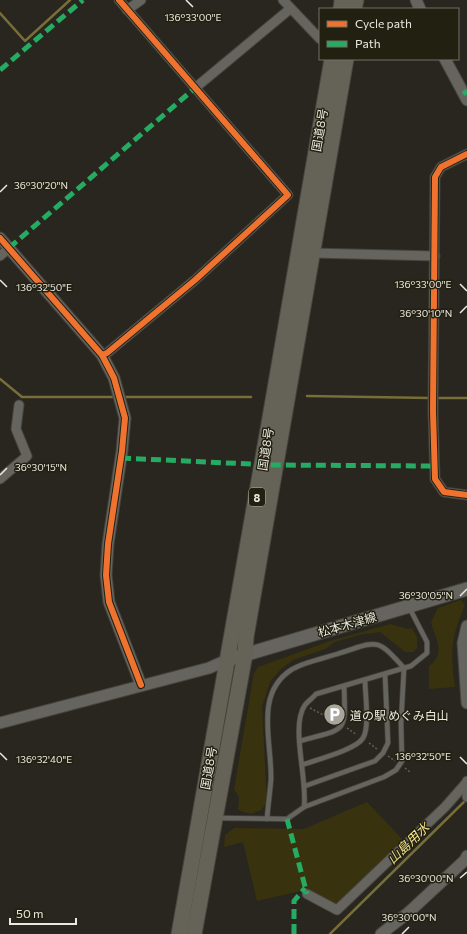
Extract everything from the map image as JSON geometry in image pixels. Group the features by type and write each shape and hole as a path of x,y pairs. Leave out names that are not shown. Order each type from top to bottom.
{"highway":[{"name":"国道8号","path":"179,934 332,60"},
{"name":"国道8号","path":"194,934 245,654 346,60"}],"main road":[{"name":"松本木津線","path":"227,660 467,589"}],"street":[{"path":"102,355 107,353 195,280 288,195 119,0"},
{"path":"127,10 140,0"},
{"path":"283,0 319,38"},
{"path":"195,88 290,9"},
{"path":"446,60 467,100"},
{"path":"467,154 441,167 435,177 433,392 436,479 444,492 467,495"},
{"path":"0,238 102,355 114,378 125,418 122,451 108,544 106,575 108,602 141,685"},
{"path":"0,256 9,248"},
{"path":"312,253 435,256"},
{"path":"0,479 27,456 16,429 19,406"},
{"path":"467,626 463,643 467,704"},
{"path":"0,723 210,668 227,660"},
{"path":"467,779 467,796"},
{"path":"307,894 337,910 445,807 467,782"},
{"path":"382,934 408,913 465,860 467,856"}],"lane":[{"path":"304,807 305,786 300,741 300,716 305,705 316,694 411,666 427,653 427,642 409,606"},
{"path":"214,818 267,819 287,819 304,807 384,777 396,770 402,761 401,723 404,668 386,648 373,642 292,669 279,680 272,691 267,709 270,779 267,819"},
{"path":"305,786 375,761 383,753 388,743 385,674"},
{"path":"302,764 355,746 363,739 366,728 365,680"},
{"path":"300,741 337,730 342,725 345,719 344,686"}],"shaded area":[{"path":"461,600 465,605 454,636 452,655 455,687 429,689 429,666 434,661 439,651 431,622 438,608"},
{"path":"390,624 408,629 412,628 417,637 417,648 413,652 405,652 380,632 359,635 335,642 325,649 293,660 281,669 270,682 262,707 267,803 261,810 251,814 238,810 239,797 234,789 254,673 258,667 330,641"},
{"path":"367,802 404,841 340,904 335,905 305,890 257,901 243,842 224,847 225,835 234,828 304,829"}],"waterway":[{"path":"0,13 25,41 70,0"},
{"path":"0,379 22,397 116,397"},
{"path":"307,396 431,398"},
{"path":"123,397 251,397"},
{"path":"436,398 467,398"},
{"name":"山島用水","path":"330,934 467,799"}],"marked path":[{"path":"0,70 83,0"},
{"path":"9,248 195,88"},
{"path":"463,94 467,91"},
{"path":"121,458 271,465 435,466"},
{"path":"287,819 307,894"},
{"path":"294,934 294,901 305,888"}],"cycle path":[{"path":"102,355 107,353 195,280 288,195 119,0"},
{"path":"467,154 441,167 435,177 433,411 435,479 444,492 467,495"},
{"path":"0,238 102,355 114,378 125,418 122,451 108,544 106,575 109,602 141,685"}],"place":[{"name":"道の駅 めぐみ白山","path":"334,715"}]}
